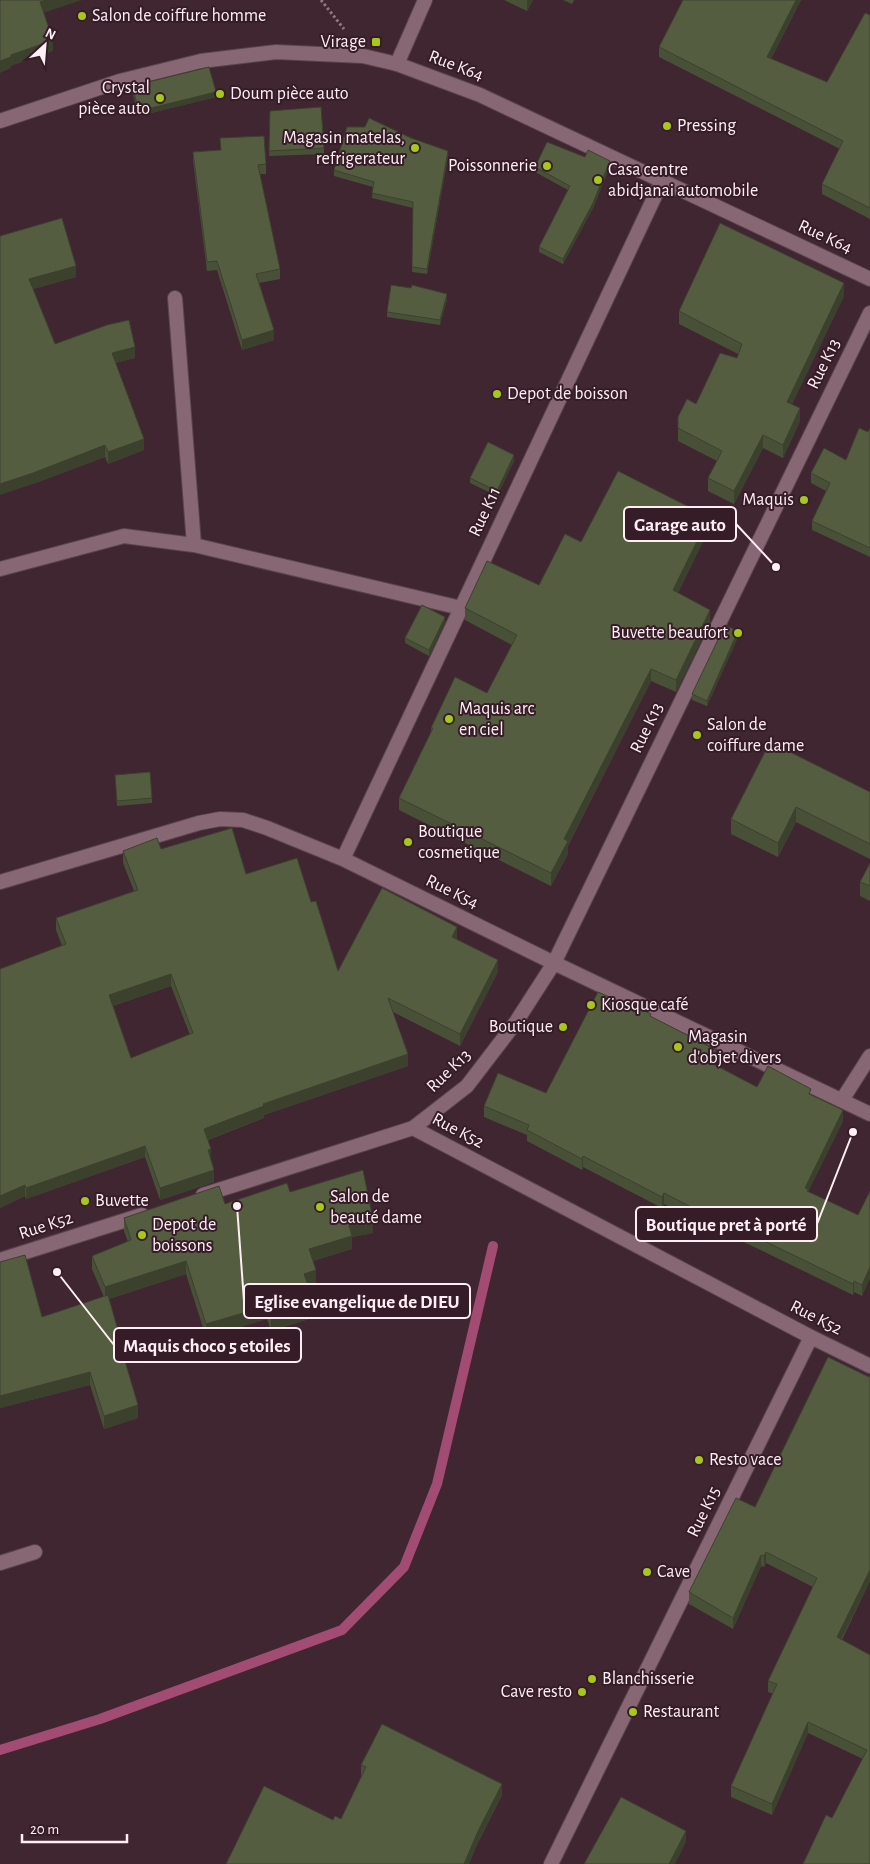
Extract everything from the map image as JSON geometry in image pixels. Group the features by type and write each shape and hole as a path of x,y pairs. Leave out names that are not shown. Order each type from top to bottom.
{"street":[{"path":"397,64 425,0"},
{"name":"Rue K64","path":"0,121 120,81 201,61 276,52 363,56 397,64 480,96 870,279"},
{"name":"Rue K11","path":"343,860 662,181"},
{"path":"175,298 194,545"},
{"name":"Rue K13","path":"413,1128 467,1086 516,1022 554,963 870,313"},
{"path":"0,569 124,536 194,545 461,608"},
{"name":"Rue K54","path":"0,882 199,823 220,819 243,820 343,860 870,1114"},
{"path":"842,1100 870,1056"},
{"name":"Rue K52","path":"195,1198 413,1128 811,1337 870,1366"},
{"name":"Rue K52","path":"0,1260 157,1210"},
{"name":"Rue K15","path":"551,1864 811,1337"},
{"path":"0,1563 35,1552"}],"building":[{"path":"0,0 47,0 40,2 53,40 11,55 11,57 0,61"},
{"path":"683,0 796,0 767,57 827,82 865,13 870,15 870,208 822,184 843,141 659,47"},
{"path":"209,67 216,92 139,111 132,86"},
{"path":"321,107 324,148 269,151 270,111"},
{"path":"369,118 411,138 448,151 427,269 412,267 413,202 372,193 374,182 334,170 347,127 365,127"},
{"path":"264,136 266,164 258,165 280,269 256,274 274,330 242,340 217,261 207,262 193,152 221,150 220,138"},
{"path":"547,142 585,157 588,150 610,161 593,203 563,259 539,247 570,186 535,167"},
{"path":"62,218 76,266 29,279 55,344 107,325 129,320 135,347 112,353 144,439 108,452 105,445 0,484 0,236"},
{"path":"720,223 844,283 787,402 800,408 783,445 763,435 734,491 708,478 722,451 678,428 678,417 687,399 696,404 720,353 737,358 742,344 679,311"},
{"path":"391,285 411,288 412,285 447,294 440,320 387,312"},
{"path":"859,428 868,432 870,428 870,548 812,521 830,483 811,473 824,448 846,460"},
{"path":"488,442 514,455 497,491 470,478"},
{"path":"618,471 709,517 673,590 710,610 676,680 651,669 564,839 568,841 551,873 399,798 455,677 487,693 517,635 465,608 487,561 539,585 565,534 581,542"},
{"path":"422,605 445,617 429,650 405,638"},
{"path":"725,625 738,631 707,701 692,694"},
{"path":"770,742 870,792 870,844 796,807 778,843 731,819"},
{"path":"150,772 152,798 117,801 115,775"},
{"path":"232,828 246,874 297,858 311,902 316,901 338,971 382,888 457,927 452,937 498,960 460,1034 388,998 408,1054 263,1104 264,1106 204,1129 211,1149 208,1150 214,1170 160,1188 145,1146 26,1188 25,1185 0,1196 0,969 66,944 56,918 138,890 123,851 157,838 161,849","holes":["171,974 193,1033 131,1058 109,995"]},
{"path":"870,863 870,886 860,882"},
{"path":"598,992 623,1003 624,1001 651,1014 650,1016 716,1050 709,1062 757,1087 768,1066 811,1089 809,1094 843,1110 805,1188 808,1189 807,1191 858,1215 870,1191 870,1267 862,1285 854,1281 853,1284 719,1219 718,1221 664,1193 662,1197 583,1156 582,1159 527,1130 529,1125 484,1106 498,1073 546,1093"},
{"path":"363,1170 373,1220 349,1225 352,1236 309,1249 316,1270 304,1274 315,1304 271,1318 267,1306 206,1324 186,1261 105,1287 92,1256 131,1240 124,1218 219,1186 225,1204 287,1183 290,1192"},
{"path":"25,1255 42,1317 108,1295 119,1334 117,1334 138,1405 104,1416 90,1372 0,1396 0,1262"},
{"path":"828,1357 870,1376 870,1570 837,1637 870,1655 870,1864 803,1864 826,1815 832,1818 867,1750 808,1722 772,1804 731,1786 777,1684 768,1681 817,1578 766,1552 764,1556 761,1555 733,1618 689,1592 736,1498 755,1507"},
{"path":"382,1724 502,1784 464,1864 226,1864 264,1786 333,1820 335,1816 341,1819 366,1767 361,1765"},
{"path":"621,1797 686,1831 669,1864 584,1864"}],"waterway":[{"path":"0,1750 100,1719 342,1630 404,1567 437,1484 493,1246"}],"place":[{"name":"Salon de coiffure homme","path":"82,16"},
{"name":"Virage","path":"376,42"},
{"name":"Doum pièce auto","path":"220,94"},
{"name":"Crystal pièce auto","path":"160,98"},
{"name":"Pressing","path":"667,126"},
{"name":"Magasin matelas, refrigerateur","path":"415,148"},
{"name":"Poissonnerie","path":"547,166"},
{"name":"Casa centre abidjanai automobile","path":"598,180"},
{"name":"Depot de boisson","path":"497,394"},
{"name":"Maquis","path":"804,500"},
{"name":"Garage auto","path":"776,567"},
{"name":"Buvette beaufort","path":"738,633"},
{"name":"Maquis arc en ciel","path":"449,719"},
{"name":"Salon de coiffure dame","path":"697,735"},
{"name":"Boutique cosmetique","path":"408,842"},
{"name":"Kiosque café","path":"591,1005"},
{"name":"Boutique","path":"563,1027"},
{"name":"Magasin d'objet divers","path":"678,1047"},
{"name":"Boutique pret à porté","path":"853,1132"},
{"name":"Buvette","path":"85,1201"},
{"name":"Eglise evangelique de DIEU","path":"237,1206"},
{"name":"Salon de beauté dame","path":"320,1207"},
{"name":"Depot de boissons","path":"142,1235"},
{"name":"Maquis choco 5 etoiles","path":"57,1272"},
{"name":"Resto vace","path":"699,1460"},
{"name":"Cave","path":"647,1572"},
{"name":"Blanchisserie","path":"592,1679"},
{"name":"Cave resto","path":"582,1692"},
{"name":"Restaurant","path":"633,1712"}]}
